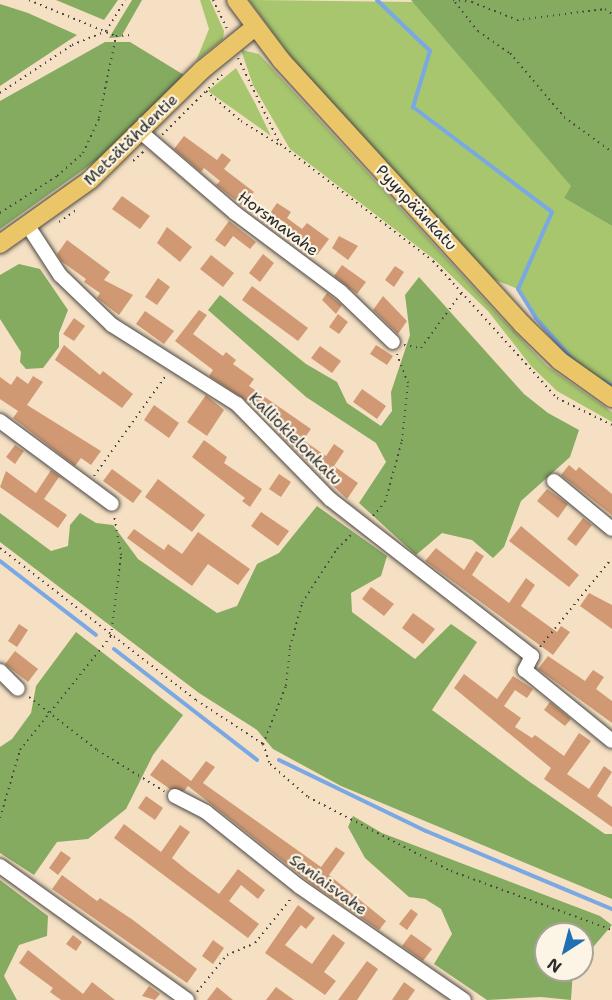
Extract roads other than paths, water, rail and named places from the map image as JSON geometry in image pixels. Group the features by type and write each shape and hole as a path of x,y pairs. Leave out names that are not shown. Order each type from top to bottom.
{"main road":[{"name":"Pyynpäänkatu","path":"236,0 255,27 522,324 560,361 612,398"},
{"name":"Metsätähdentie","path":"0,244 90,180 142,134 195,77 255,27"}],"street":[{"name":"Horsmavahe","path":"142,134 235,213 341,292 393,342"},
{"name":"Kalliokielonkatu","path":"28,226 60,275 112,325 237,404 315,485 532,656 525,670 612,741"},
{"path":"0,421 88,483 112,504"},
{"path":"555,481 612,529"},
{"path":"0,671 18,689"},
{"name":"Saniaisvahe","path":"175,796 206,813 300,886 464,1000"},
{"path":"0,866 189,1000"}],"waterway":[{"path":"377,0 430,51 413,107 552,212 518,289 536,318 576,363"},
{"path":"602,380 612,386"},
{"path":"0,561 96,635"},
{"path":"114,649 257,760"},
{"path":"279,760 426,831 612,909"}]}
